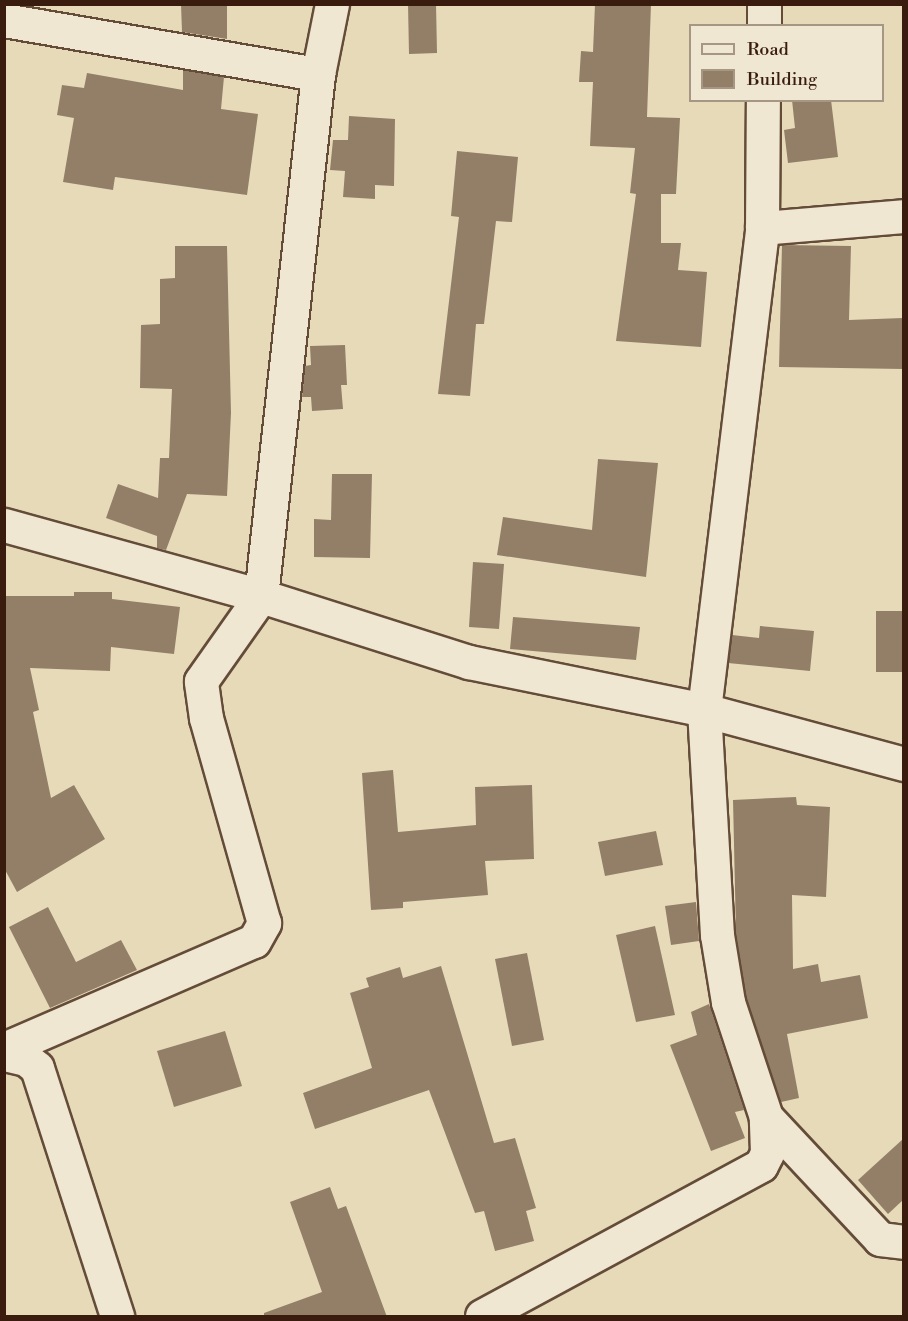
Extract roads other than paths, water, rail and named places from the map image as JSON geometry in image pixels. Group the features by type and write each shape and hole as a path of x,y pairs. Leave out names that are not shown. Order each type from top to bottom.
{"street":[{"path":"4,1052 254,941 261,932 264,915 201,696 201,681 261,596 318,74 332,4"},
{"path":"764,4 764,24"},
{"path":"4,20 318,74"},
{"path":"482,1317 760,1165 767,1153 766,1117 728,1002 717,935 704,710 762,228 763,102"},
{"path":"762,228 903,216"},
{"path":"4,525 261,596 469,662 704,710 903,764"},
{"path":"4,1052 26,1059 37,1068 117,1317"},
{"path":"766,1117 880,1239 903,1242"}]}
